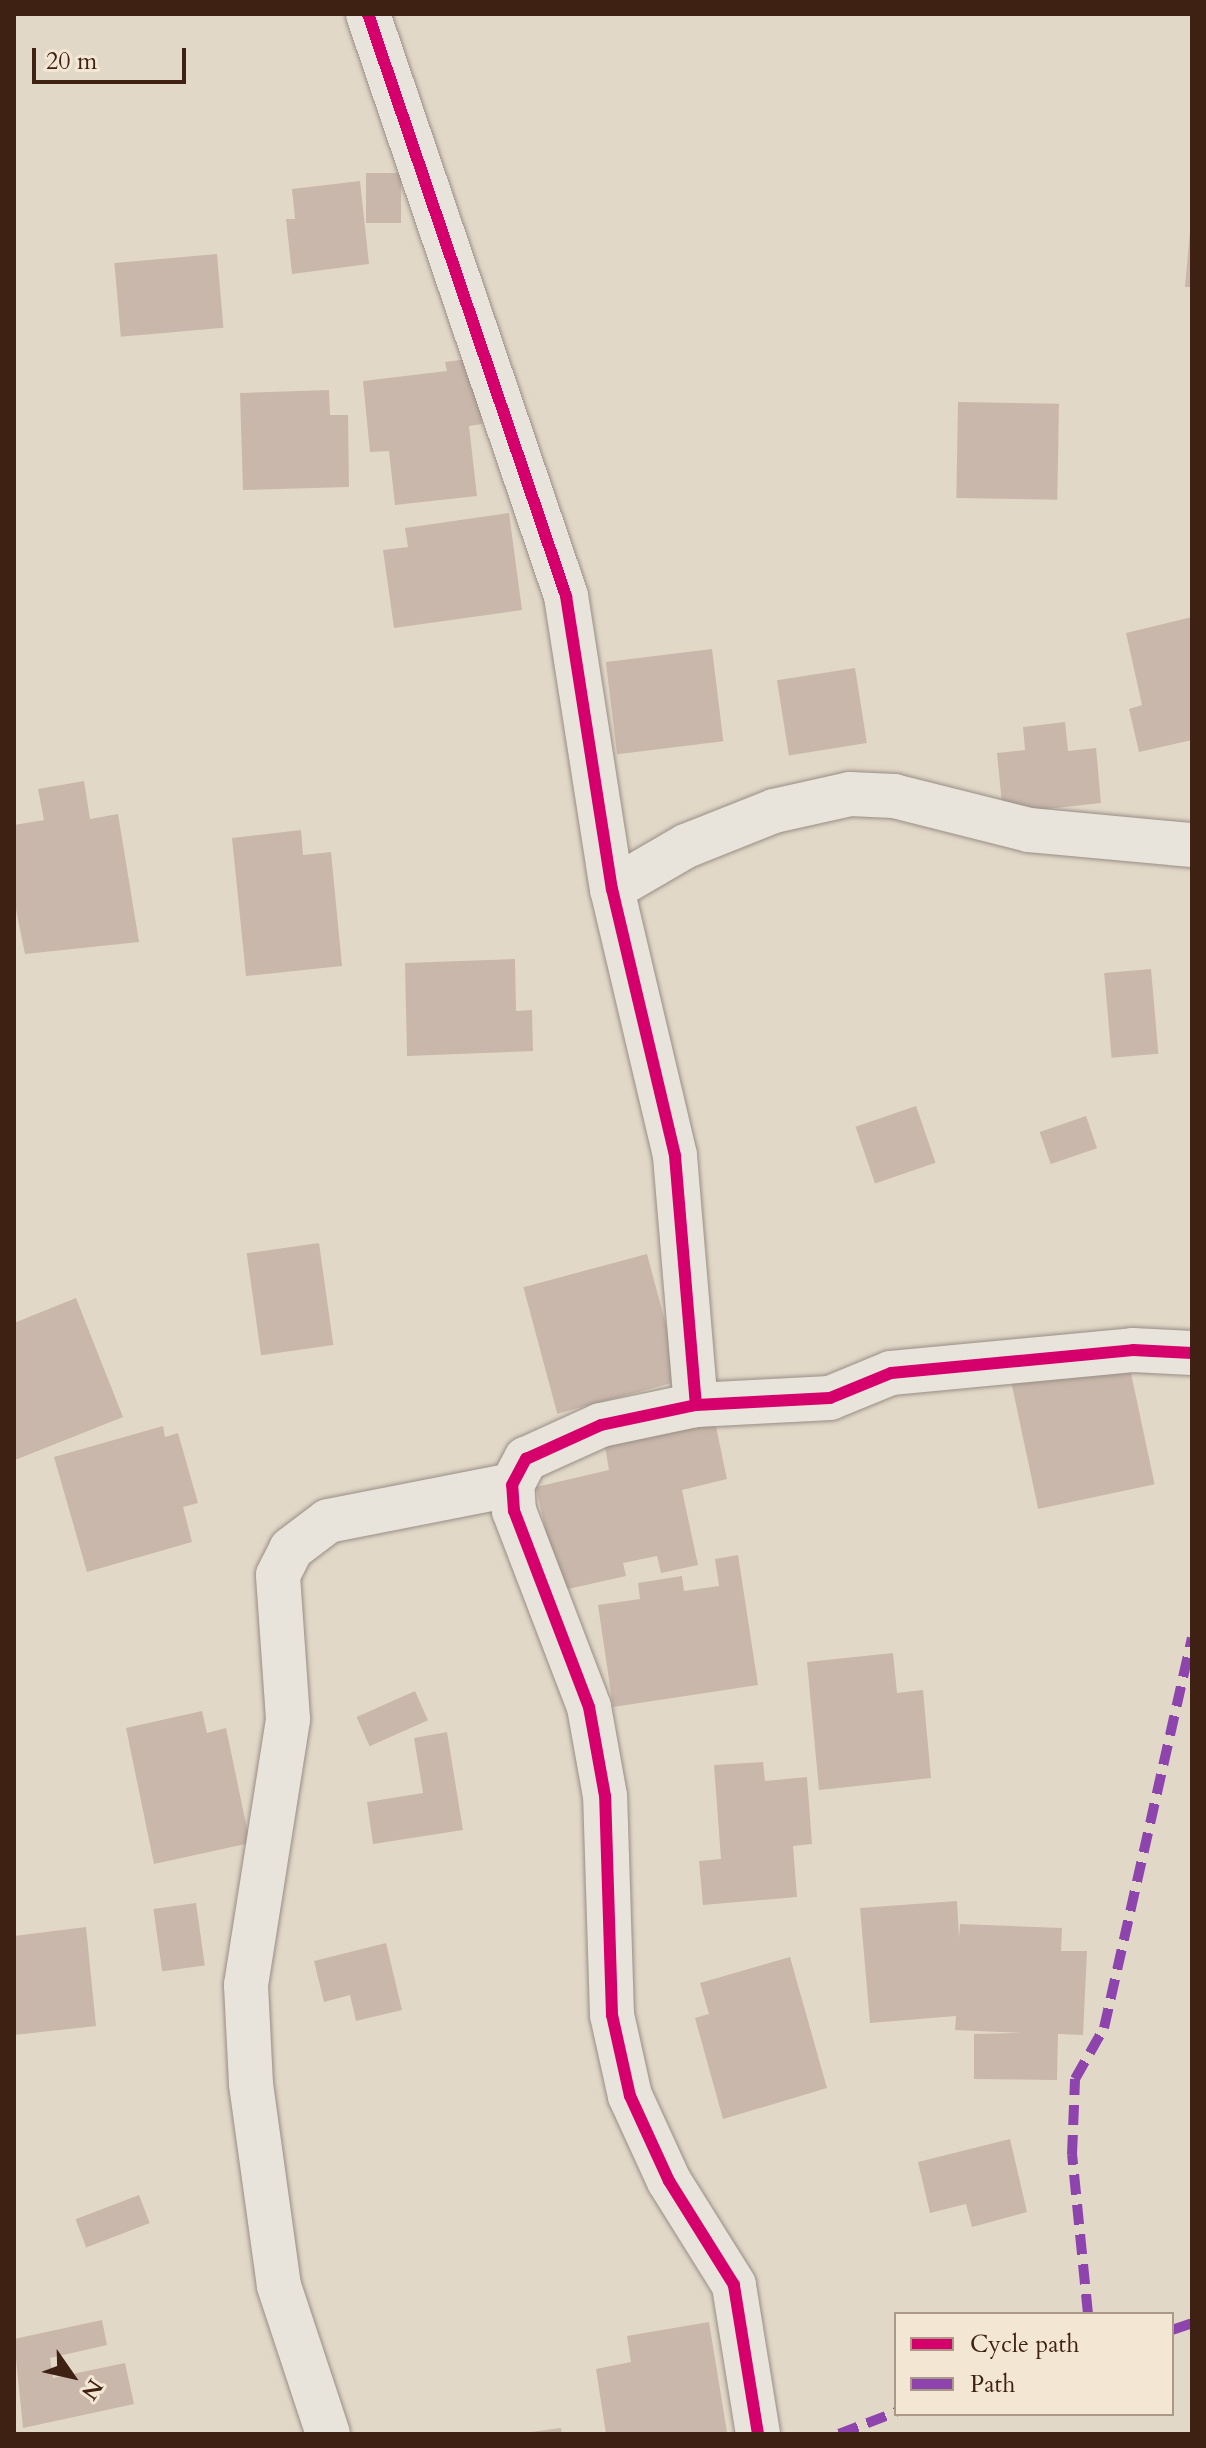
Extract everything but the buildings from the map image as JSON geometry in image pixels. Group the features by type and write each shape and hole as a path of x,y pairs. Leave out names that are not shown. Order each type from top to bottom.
{"street":[{"path":"368,14 566,596 612,889 675,1156 696,1405"},
{"path":"612,889 686,846 774,811 850,794 894,796 1029,830 1192,845"},
{"path":"758,2434 734,2285 669,2181 630,2096 612,2015 605,1796 589,1707 514,1511 512,1485 526,1459 601,1425 696,1405 830,1398 891,1373 1133,1350 1192,1353"},
{"path":"328,2434 279,2286 251,2084 246,1985 288,1719 278,1575 291,1549 328,1521 512,1485"}],"marked path":[{"path":"1088,2312 1072,2155 1075,2079 1104,2028 1192,1638"},
{"path":"1174,2329 1192,2323"},
{"path":"839,2434 894,2413"}],"cycle path":[{"path":"368,14 566,596 612,889 675,1156 696,1405"},
{"path":"758,2434 734,2285 669,2181 630,2096 612,2015 605,1796 589,1707 514,1511 512,1485 526,1459 601,1425 696,1405 830,1398 891,1373 1133,1350 1192,1353"}]}
